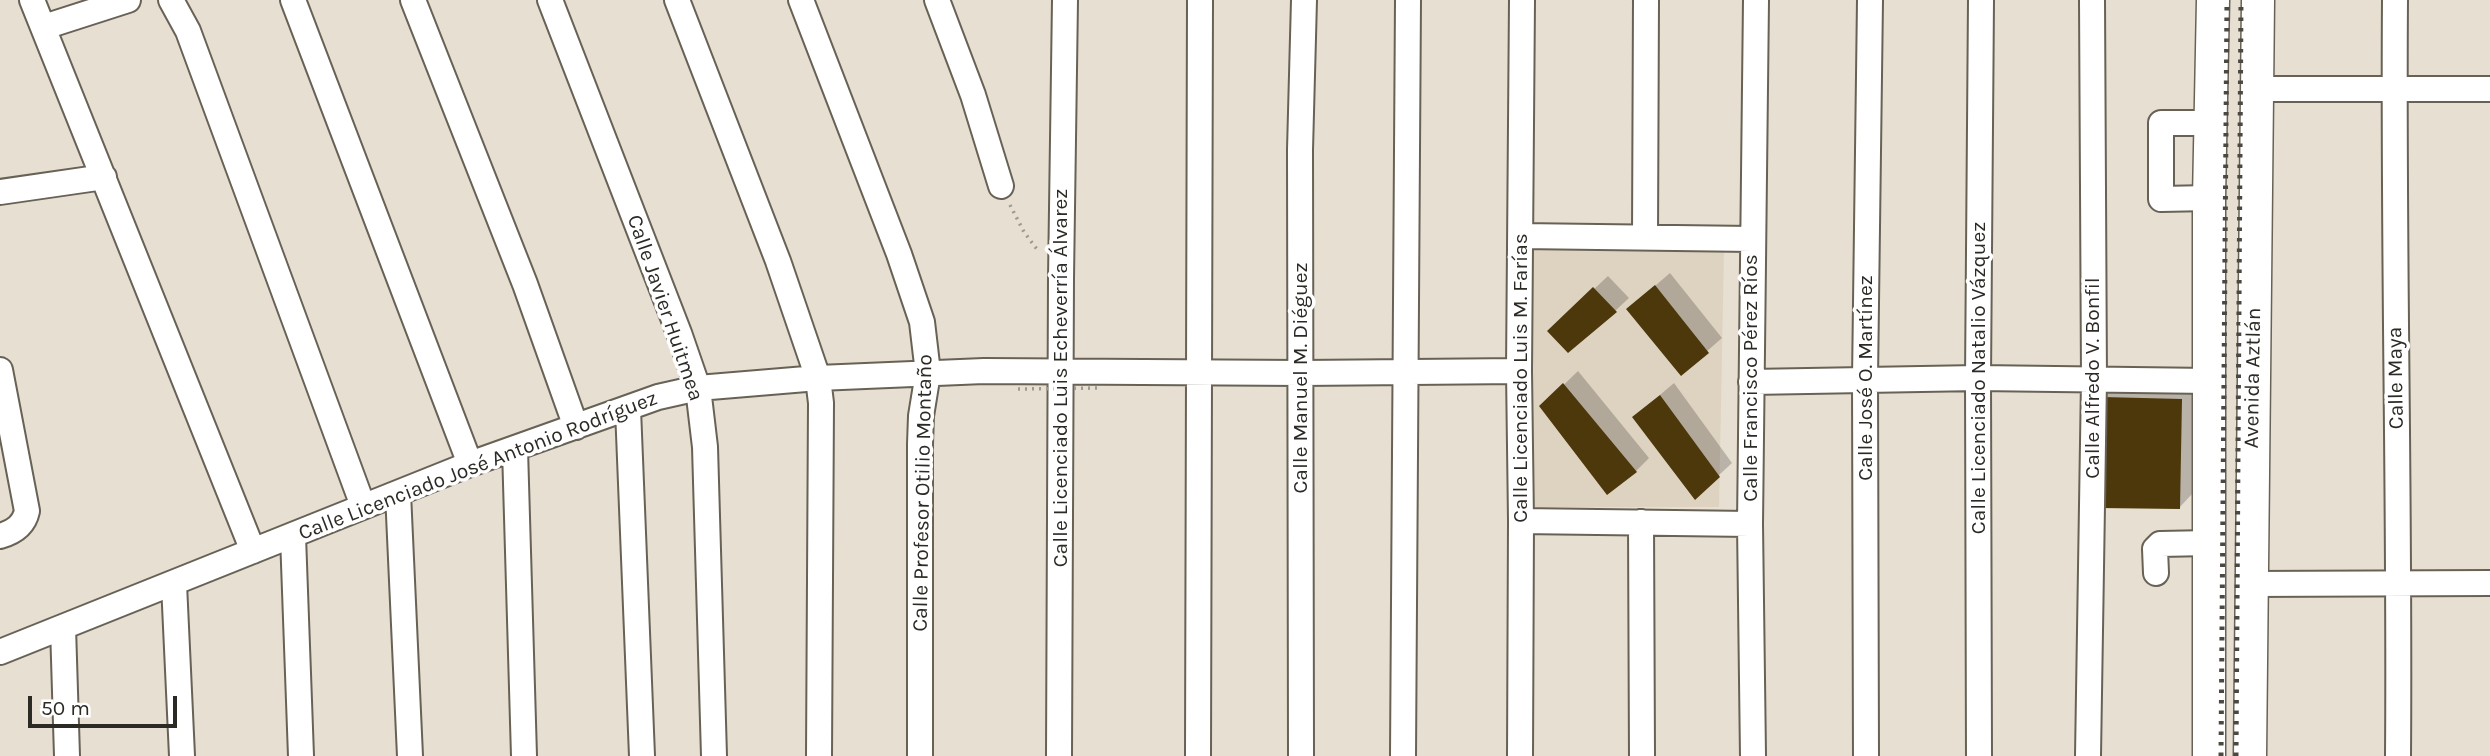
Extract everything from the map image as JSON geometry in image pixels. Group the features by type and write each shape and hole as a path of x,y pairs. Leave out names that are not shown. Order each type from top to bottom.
{"main road":[{"name":"Avenida Aztlán","path":"2209,756 2209,198 2213,0"},
{"name":"Avenida Aztlán","path":"2250,756 2258,0"}],"street":[{"path":"32,0 253,551"},
{"path":"44,27 128,0"},
{"path":"171,0 188,31 363,506"},
{"path":"293,0 470,464"},
{"path":"413,0 525,284 576,427"},
{"name":"Calle Javier Huitmea","path":"550,0 698,388 705,447 714,756"},
{"path":"677,0 778,261 818,378 821,403 819,756"},
{"name":"Calle Profesor Otilio Montaño","path":"801,0 922,322 928,373 921,416 920,444 920,756"},
{"path":"937,0 973,95 1001,186"},
{"name":"Calle Licenciado Luis Echeverría Álvarez","path":"1059,756 1065,0"},
{"path":"1198,756 1200,0"},
{"name":"Calle Manuel M. Diéguez","path":"1301,756 1300,150 1304,0"},
{"path":"1403,756 1408,0"},
{"name":"Calle Licenciado Luis M. Farías","path":"1520,756 1522,0"},
{"path":"1646,0 1646,236"},
{"name":"Calle Francisco Pérez Ríos","path":"1753,756 1750,524 1756,0"},
{"name":"Calle José O. Martínez","path":"1866,756 1865,379 1870,0"},
{"name":"Calle Licenciado Natalio Vázquez","path":"1979,756 1981,0"},
{"name":"Calle Alfredo V. Bonfil","path":"2088,756 2094,380 2092,0"},
{"name":"Calle Maya","path":"2395,0 2398,756"},
{"path":"2257,89 2490,89"},
{"path":"2209,198 2161,199 2161,123 2210,123"},
{"path":"0,192 104,177"},
{"path":"1521,236 1752,239"},
{"path":"0,370 27,510 25,520 19,527 0,536"},
{"name":"Calle Licenciado José Antonio Rodríguez","path":"0,652 470,464 658,397 698,388 818,378 928,373 1519,371"},
{"path":"1751,382 1978,378 2210,381"},
{"path":"628,409 642,756"},
{"path":"514,449 524,756"},
{"path":"398,494 410,756"},
{"path":"1521,521 1750,524"},
{"path":"1641,522 1642,756"},
{"path":"293,536 301,756"},
{"path":"2156,573 2155,550 2160,544 2209,543"},
{"path":"2250,584 2490,583"},
{"path":"174,584 182,756"},
{"path":"63,627 67,756"}],"path":[{"path":"1001,186 1024,232 1061,278"},
{"path":"1018,389 1099,388"}],"shaded area":[{"path":"1527,245 1724,247 1719,507 1529,507"}],"building":[{"path":"1655,285 1709,353 1681,376 1626,309"},
{"path":"1593,287 1617,312 1568,353 1547,331"},
{"path":"1563,383 1637,472 1607,495 1539,406"},
{"path":"1660,395 1720,477 1695,500 1632,417"},
{"path":"2103,397 2182,399 2180,509 2100,508"}],"railway":[{"path":"2221,756 2227,0"},
{"path":"2236,756 2241,0"}]}
